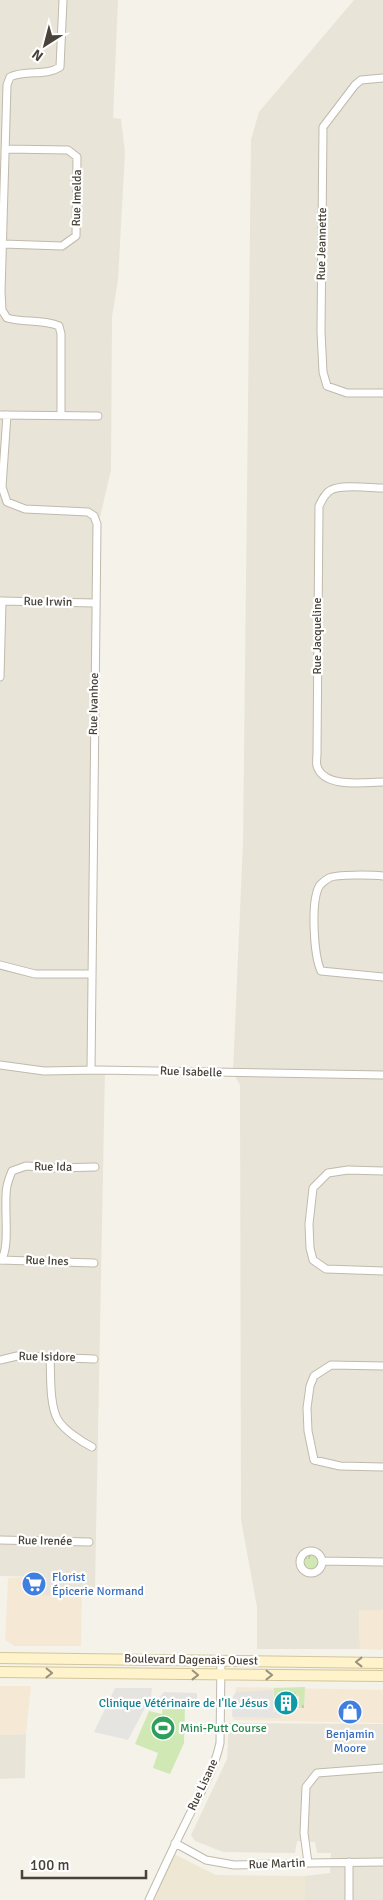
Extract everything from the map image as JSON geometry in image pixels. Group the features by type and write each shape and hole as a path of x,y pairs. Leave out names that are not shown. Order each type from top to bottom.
{"main road":[{"name":"Boulevard Dagenais Ouest","path":"0,1658 383,1663"},
{"name":"Boulevard Dagenais Ouest","path":"0,1672 383,1676"}],"street":[{"path":"60,415 61,334 58,326 49,322 16,321 7,318 2,310 1,292 6,85 10,77 18,73 52,73 60,67 63,0"},
{"name":"Rue Jeannette","path":"383,78 361,80 355,85 323,127 320,332 323,372 328,386 347,393 383,393"},
{"name":"Rue Imelda","path":"3,244 62,246 76,236 77,157 68,150 5,149"},
{"path":"3,415 98,416"},
{"name":"Rue Ivanhoe","path":"3,415 2,487 7,502 25,509 88,512 94,516 98,533 95,603 91,1070"},
{"name":"Rue Jacqueline","path":"383,488 343,488 331,490 324,496 319,506 317,754 317,766 324,776 335,782 383,782"},
{"path":"0,677 1,601"},
{"name":"Rue Irwin","path":"1,601 95,603"},
{"path":"383,876 331,877 320,884 317,896 314,935 318,964 322,972 383,977"},
{"path":"0,965 35,974 92,974"},
{"name":"Rue Isabelle","path":"0,1065 44,1071 91,1070 383,1075"},
{"name":"Rue Ida","path":"0,1260 4,1256 5,1244 6,1186 12,1171 26,1166 56,1168 95,1167"},
{"path":"383,1171 348,1170 328,1173 313,1188 309,1224 310,1248 314,1260 326,1269 383,1271"},
{"name":"Rue Ines","path":"0,1260 94,1263"},
{"name":"Rue Isidore","path":"0,1360 16,1356 94,1359"},
{"path":"50,1356 53,1403 58,1420 81,1441 92,1447"},
{"path":"383,1366 331,1365 314,1376 310,1386 307,1408 308,1431 314,1460 340,1466 383,1467"},
{"name":"Rue Irenée","path":"0,1540 89,1542"},
{"path":"322,1561 383,1562"},
{"name":"Rue Lisane","path":"149,1900 218,1754 220,1743 221,1661"},
{"path":"308,1862 304,1833 306,1787 317,1773 383,1768"},
{"name":"Rue Martin","path":"175,1843 206,1860 234,1865 308,1862 383,1862"},
{"path":"349,1862 349,1900"}],"shaded area":[{"path":"0,0 118,0 113,118 121,119 125,153 118,280 112,317 111,470 97,530 91,1069 105,1069 95,1588 82,1595 42,1596 42,1577 0,1576"},
{"path":"354,0 383,0 383,1610 359,1610 360,1649 257,1649 257,1607 241,1520 240,1085 233,1073 243,842 251,140 259,112"},
{"path":"43,1576 42,1596 82,1595 81,1646 14,1646 5,1640 8,1578"},
{"path":"359,1610 383,1610 383,1650 360,1649"},
{"path":"0,1686 31,1686 26,1734 0,1735"},
{"path":"236,1687 383,1690 383,1723 233,1720"},
{"path":"115,1688 152,1688 151,1697 158,1699 164,1692 197,1693 197,1707 147,1704 128,1740 94,1732"},
{"path":"273,1690 273,1712 281,1712 281,1718 232,1717 233,1696 236,1692"},
{"path":"229,1723 383,1724 383,1900 305,1900 305,1876 330,1873 331,1853 317,1853 315,1842 297,1841 295,1853 223,1852 195,1841 191,1835 227,1759"},
{"path":"26,1734 25,1778 0,1779 0,1735"},
{"path":"174,1854 216,1875 305,1876 305,1900 150,1900"}],"green space":[{"path":"311,1551 319,1554 322,1562 319,1570 311,1573 303,1570 300,1562 303,1554"},
{"path":"305,1687 304,1708 299,1708 299,1696 278,1694 274,1698 274,1688"},
{"name":"Mini-Putt Course","path":"163,1705 185,1706 184,1743 170,1774 153,1768 158,1753 135,1744 149,1711 162,1714"}],"place":[{"name":"Florist Épicerie Normand","path":"34,1584"},
{"name":"Clinique Vétérinaire de I'Ile Jésus","path":"286,1703"},
{"name":"Benjamin Moore","path":"350,1712"},
{"name":"Mini-Putt Course","path":"163,1728"}]}
